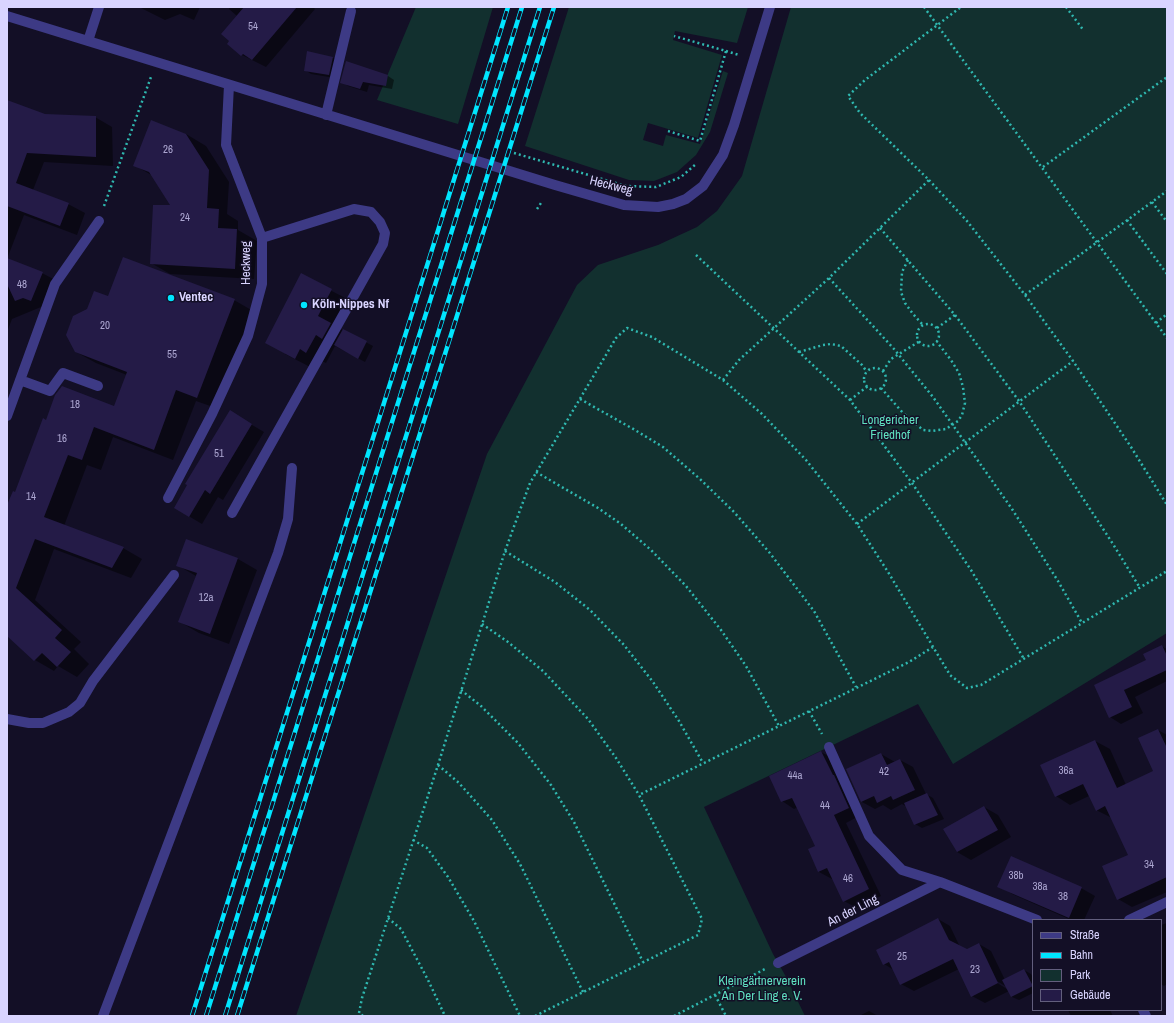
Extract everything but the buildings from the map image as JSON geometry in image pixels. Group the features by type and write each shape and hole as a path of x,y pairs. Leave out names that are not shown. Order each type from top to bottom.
{"street":[{"path":"88,41 99,7"},
{"name":"Heckweg","path":"7,16 326,115 624,205 658,207 673,204 686,199 704,186 723,155 734,125 770,7"},
{"path":"326,115 351,11"},
{"name":"Heckweg","path":"168,498 212,414 248,336 262,284 262,238 226,145 229,85"},
{"path":"232,513 383,244 385,233 380,222 371,212 354,209 262,238"},
{"path":"7,416 56,284 99,221"},
{"path":"20,380 50,391 63,373 98,386"},
{"path":"103,1016 278,553 288,519 292,468"},
{"path":"7,719 29,724 43,723 69,712 80,702 93,681 174,575"},
{"path":"829,747 869,836 902,870 940,882 1034,919"},
{"name":"An der Ling","path":"778,963 940,882"},
{"path":"1131,919 1167,902"}],"path":[{"path":"924,7 1167,338"},
{"path":"961,7 865,80 848,96 860,113 929,180 967,221 1073,361 1131,447 1167,505"},
{"path":"1066,7 1084,31"},
{"path":"674,36 741,56"},
{"path":"668,131 700,141 726,51"},
{"path":"99,221 152,76"},
{"path":"1042,167 1167,77"},
{"path":"512,152 626,186 656,187 681,177 701,159"},
{"path":"723,380 739,360 829,278 929,180"},
{"path":"1025,296 1167,191"},
{"path":"1152,202 1167,222"},
{"path":"537,209 542,203"},
{"path":"1127,220 1167,274"},
{"path":"880,228 955,315 1019,401 1113,544 1140,588"},
{"path":"696,254 850,400 912,483 971,570 1024,659"},
{"path":"908,260 902,272 901,292 905,303 923,326"},
{"path":"829,278 898,354 933,397 1012,509 1058,581 1082,623"},
{"path":"1156,323 1167,314"},
{"path":"937,328 955,315"},
{"path":"930,324 937,328 939,337 936,342 928,345 923,344 920,341 918,332 923,326 930,324"},
{"path":"364,1016 359,1013 362,998 438,765 505,551 530,483 616,338 627,328 652,337 723,380 762,414 796,450 857,524 950,675 967,688 981,685 1167,571"},
{"path":"883,371 891,359 920,341"},
{"path":"881,388 903,413 924,430 932,431 946,429 958,421 962,415 965,402 963,387 959,373 951,360 936,342"},
{"path":"798,352 824,345 832,344 841,346 857,360 867,372"},
{"path":"857,524 1073,361"},
{"path":"877,368 883,371 886,377 885,383 881,388 875,390 865,384 864,378 867,372 877,368"},
{"path":"850,400 868,386"},
{"path":"580,399 663,447 700,479 734,512 769,552 814,611 856,687"},
{"path":"536,472 598,508 621,524 651,550 686,586 721,630 746,666 779,726"},
{"path":"505,551 555,582 590,610 624,645 653,682 679,721 703,763"},
{"path":"482,624 508,642 542,671 588,719 616,758 639,795 702,919 698,935 535,1016"},
{"path":"639,795 909,662 933,647"},
{"path":"461,690 481,706 518,743 551,785 574,822 643,962"},
{"path":"809,711 829,747"},
{"path":"438,765 459,783 492,820 520,864 583,992"},
{"path":"413,840 427,848 448,877 474,921 520,1016"},
{"path":"388,918 401,929 445,1016"},
{"path":"674,1016 778,963"},
{"path":"715,995 726,1016"}],"green space":[{"path":"416,7 493,7 458,124 377,100"},
{"path":"569,7 748,7 737,43 675,31 673,40 722,55 698,138 648,123 643,140 663,146 666,135 700,144 723,71 728,73 710,132 696,155 677,172 654,181 629,180 525,146"},
{"name":"Longericher Friedhof","path":"791,7 1167,7 1167,633 953,764 918,704 704,807 773,954 805,1016 296,1016 487,454 577,285 598,265 658,245 697,227 717,211 742,176"}],"railway":[{"path":"192,1016 508,7"},
{"path":"206,1016 522,7"},
{"path":"225,1016 540,7"},
{"path":"237,1016 554,7"}],"place":[{"name":"Ventec","path":"171,298"},
{"name":"Köln-Nippes Nf","path":"304,305"}],"park label":[{"name":"Kleingärtnerverein An Der Ling e. V.","path":"762,990"}]}
